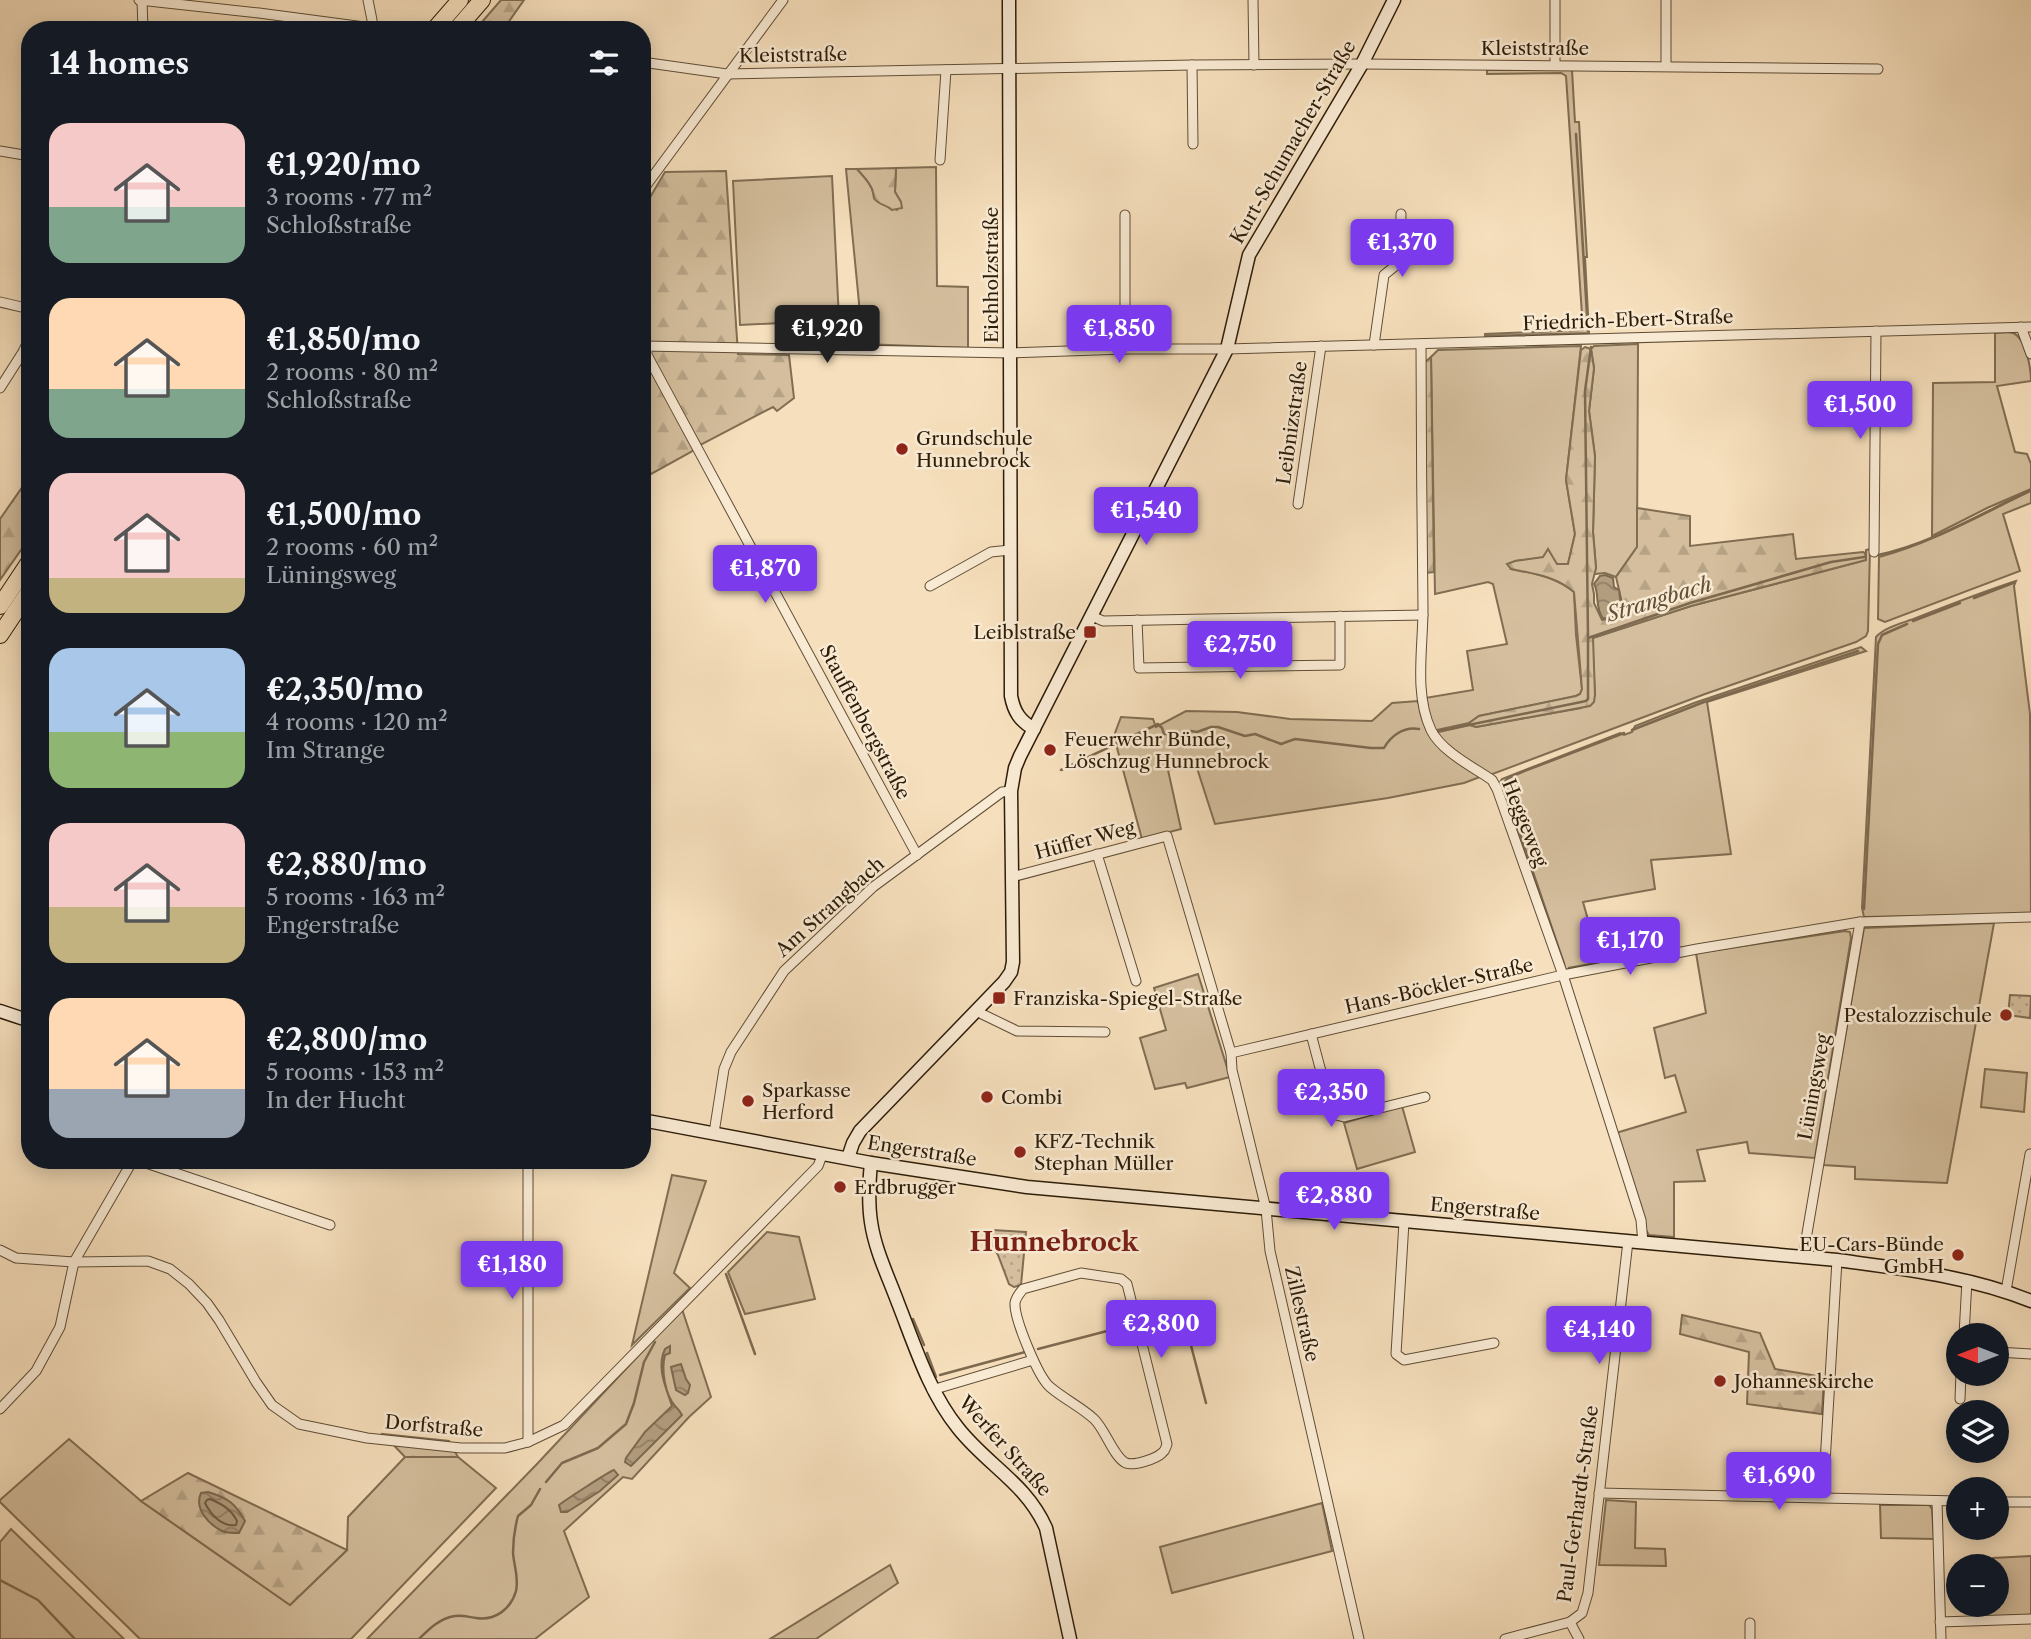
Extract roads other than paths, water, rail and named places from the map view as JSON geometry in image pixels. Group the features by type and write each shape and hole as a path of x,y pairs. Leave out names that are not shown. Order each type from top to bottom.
{"highway":[{"path":"442,21 460,0"},
{"path":"464,21 482,0"},
{"path":"0,606 21,574"},
{"path":"0,635 21,604"}],"street":[{"path":"142,21 141,0 319,21"},
{"path":"257,0 259,13"},
{"path":"368,0 372,21"},
{"path":"651,179 783,0"},
{"name":"Eichholzstraße","path":"1009,0 1011,696 1013,708 1019,718 1034,729"},
{"path":"1253,0 1254,65"},
{"name":"Kurt-Schumacher-Straße","path":"848,1158 860,1131 1011,972 1011,791 1015,768 1227,349 1249,255 1362,64 1394,0"},
{"path":"1555,65 1556,0"},
{"path":"1665,66 1666,0"},
{"name":"Kleiststraße","path":"651,63 727,74 1362,64 1878,69"},
{"path":"1192,65 1193,144"},
{"path":"940,160 946,70"},
{"path":"0,151 21,154"},
{"path":"1374,345 1384,275 1400,262 1401,214"},
{"path":"1125,215 1125,349"},
{"path":"0,302 21,307"},
{"path":"2026,327 2031,354"},
{"name":"Friedrich-Ebert-Straße","path":"651,346 1011,353 2026,327"},
{"path":"1874,552 1876,331"},
{"name":"Heggeweg","path":"1421,344 1422,683 1425,715 1439,743 1492,780 1497,789 1563,975 1641,1220 1643,1242"},
{"name":"Leibnizstraße","path":"1298,504 1321,346"},
{"path":"0,388 3,376 21,354"},
{"name":"Stauffenbergstraße","path":"651,363 916,855"},
{"path":"930,586 991,552 1010,550"},
{"path":"1137,620 1139,668 1340,665 1340,615"},
{"path":"1092,616 1103,621 1423,615"},
{"name":"Am Strangbach","path":"714,1133 724,1069 731,1052 784,971 873,887 1002,792 1011,791"},
{"name":"Hüffer Weg","path":"1012,877 1167,836"},
{"name":"Zillestraße","path":"1167,836 1231,1053 1232,1070 1266,1209 1270,1251 1359,1639"},
{"path":"1097,854 1136,981"},
{"name":"Hans-Böckler-Straße","path":"1231,1053 1563,975 1697,949 1860,922 2031,917"},
{"name":"Lüningsweg","path":"1803,1257 1860,922"},
{"path":"978,1008 982,1014 1017,1031 1105,1032"},
{"path":"0,1011 21,1018"},
{"path":"1311,1034 1331,1109 1336,1115 1344,1117 1425,1097"},
{"name":"Engerstraße","path":"651,1122 871,1163 1027,1186 1838,1260 1968,1280 2031,1301"},
{"name":"Dorfstraße","path":"0,1250 16,1258 74,1262 148,1261 170,1269 189,1283 207,1303 272,1405 299,1424 367,1438 461,1448 505,1448 528,1442 564,1425 818,1166 822,1153"},
{"path":"2006,1291 2031,1154"},
{"name":"Werfer Straße","path":"871,1163 869,1194 876,1246 932,1390 959,1430 1039,1511 1046,1528 1070,1639"},
{"path":"0,1409 36,1371 60,1327 74,1262 130,1169"},
{"path":"162,1169 330,1225"},
{"path":"528,1169 528,1442"},
{"path":"1404,1222 1396,1354 1405,1360 1494,1343"},
{"name":"Paul-Gerhardt-Straße","path":"1579,1639 1570,1622 1582,1613 1588,1594 1628,1241"},
{"path":"1822,1497 1838,1260"},
{"path":"1080,1273 1121,1279 1127,1284 1167,1444 1165,1451 1159,1456 1132,1464 1124,1462 1095,1420 1048,1385 1033,1360 1015,1307 1017,1297 1023,1289 1080,1273"},
{"path":"1965,1323 1968,1280"},
{"path":"2009,1353 2031,1354"},
{"path":"932,1390 1033,1360"},
{"path":"1959,1399 1960,1386"},
{"path":"1600,1493 1946,1501"},
{"path":"1937,1501 1941,1639"},
{"path":"2009,1502 2031,1502"},
{"path":"1940,1622 2031,1619"},
{"path":"1505,1639 1570,1622"},
{"path":"1750,1623 1750,1639"}],"water":[{"path":"1600,576 1613,578 1614,587 1619,590 1621,606 1612,617 1603,619 1594,584"},
{"path":"670,1346 670,1353 665,1355 663,1368 665,1382 672,1401 682,1415 631,1466 625,1462 626,1458 645,1432 672,1406 665,1385 661,1363 665,1349"},
{"path":"681,1364 690,1385 685,1395 676,1390 671,1367"},
{"path":"614,1470 618,1475 600,1491 567,1512 561,1512 559,1505"},
{"path":"208,1492 226,1499 238,1510 245,1521 239,1533 222,1531 204,1515 199,1499 201,1493"}],"waterway":[{"path":"1576,134 1588,331"},
{"path":"1588,637 1585,391 1591,347"},
{"name":"Strangbach","path":"1878,555 1937,536 2031,490"},
{"name":"Strangbach","path":"1439,731 1586,701 1588,638 1690,603 1831,562 1864,557"},
{"path":"1974,598 2013,583"},
{"path":"1913,621 1960,603"},
{"path":"1864,909 1878,644 1882,635 1907,624"},
{"path":"1632,730 1704,702 1858,651"},
{"name":"Strangbach","path":"1061,770 1158,724 1164,734 1177,739 1191,731 1218,727 1245,736 1255,734 1281,744 1295,739 1371,748 1384,748 1398,733 1419,729"},
{"path":"1564,964 1503,784 1508,778 1522,772 1624,733"},
{"path":"1569,968 1598,963"},
{"path":"726,1274 755,1354"},
{"path":"1140,1322 1182,1311 1206,1403"},
{"path":"913,1319 924,1345"},
{"path":"1038,1349 1130,1325"},
{"name":"Strangbach","path":"546,1482 562,1463 598,1448 626,1424 644,1362 655,1342"},
{"path":"940,1375 1025,1352"},
{"path":"927,1353 936,1377"},
{"path":"419,1639 444,1619 458,1616 490,1618 506,1608 514,1597 517,1586 513,1553 518,1516 531,1505 540,1489"},
{"path":"0,1580 38,1600 75,1639"}],"place":[{"name":"Grundschule Hunnebrock","path":"902,449"},
{"name":"Leiblstraße","path":"1090,632"},
{"name":"Feuerwehr Bünde, Löschzug Hunnebrock","path":"1050,750"},
{"name":"Franziska-Spiegel-Straße","path":"999,998"},
{"name":"Pestalozzischule","path":"2006,1015"},
{"name":"Combi","path":"987,1097"},
{"name":"Sparkasse Herford","path":"748,1101"},
{"name":"KFZ-Technik Stephan Müller","path":"1020,1152"},
{"name":"Erdbrugger","path":"840,1187"},
{"name":"EU-Cars-Bünde GmbH","path":"1958,1255"},
{"name":"Johanneskirche","path":"1720,1381"}],"district":[{"name":"Hunnebrock","path":"1054,1242"}]}
